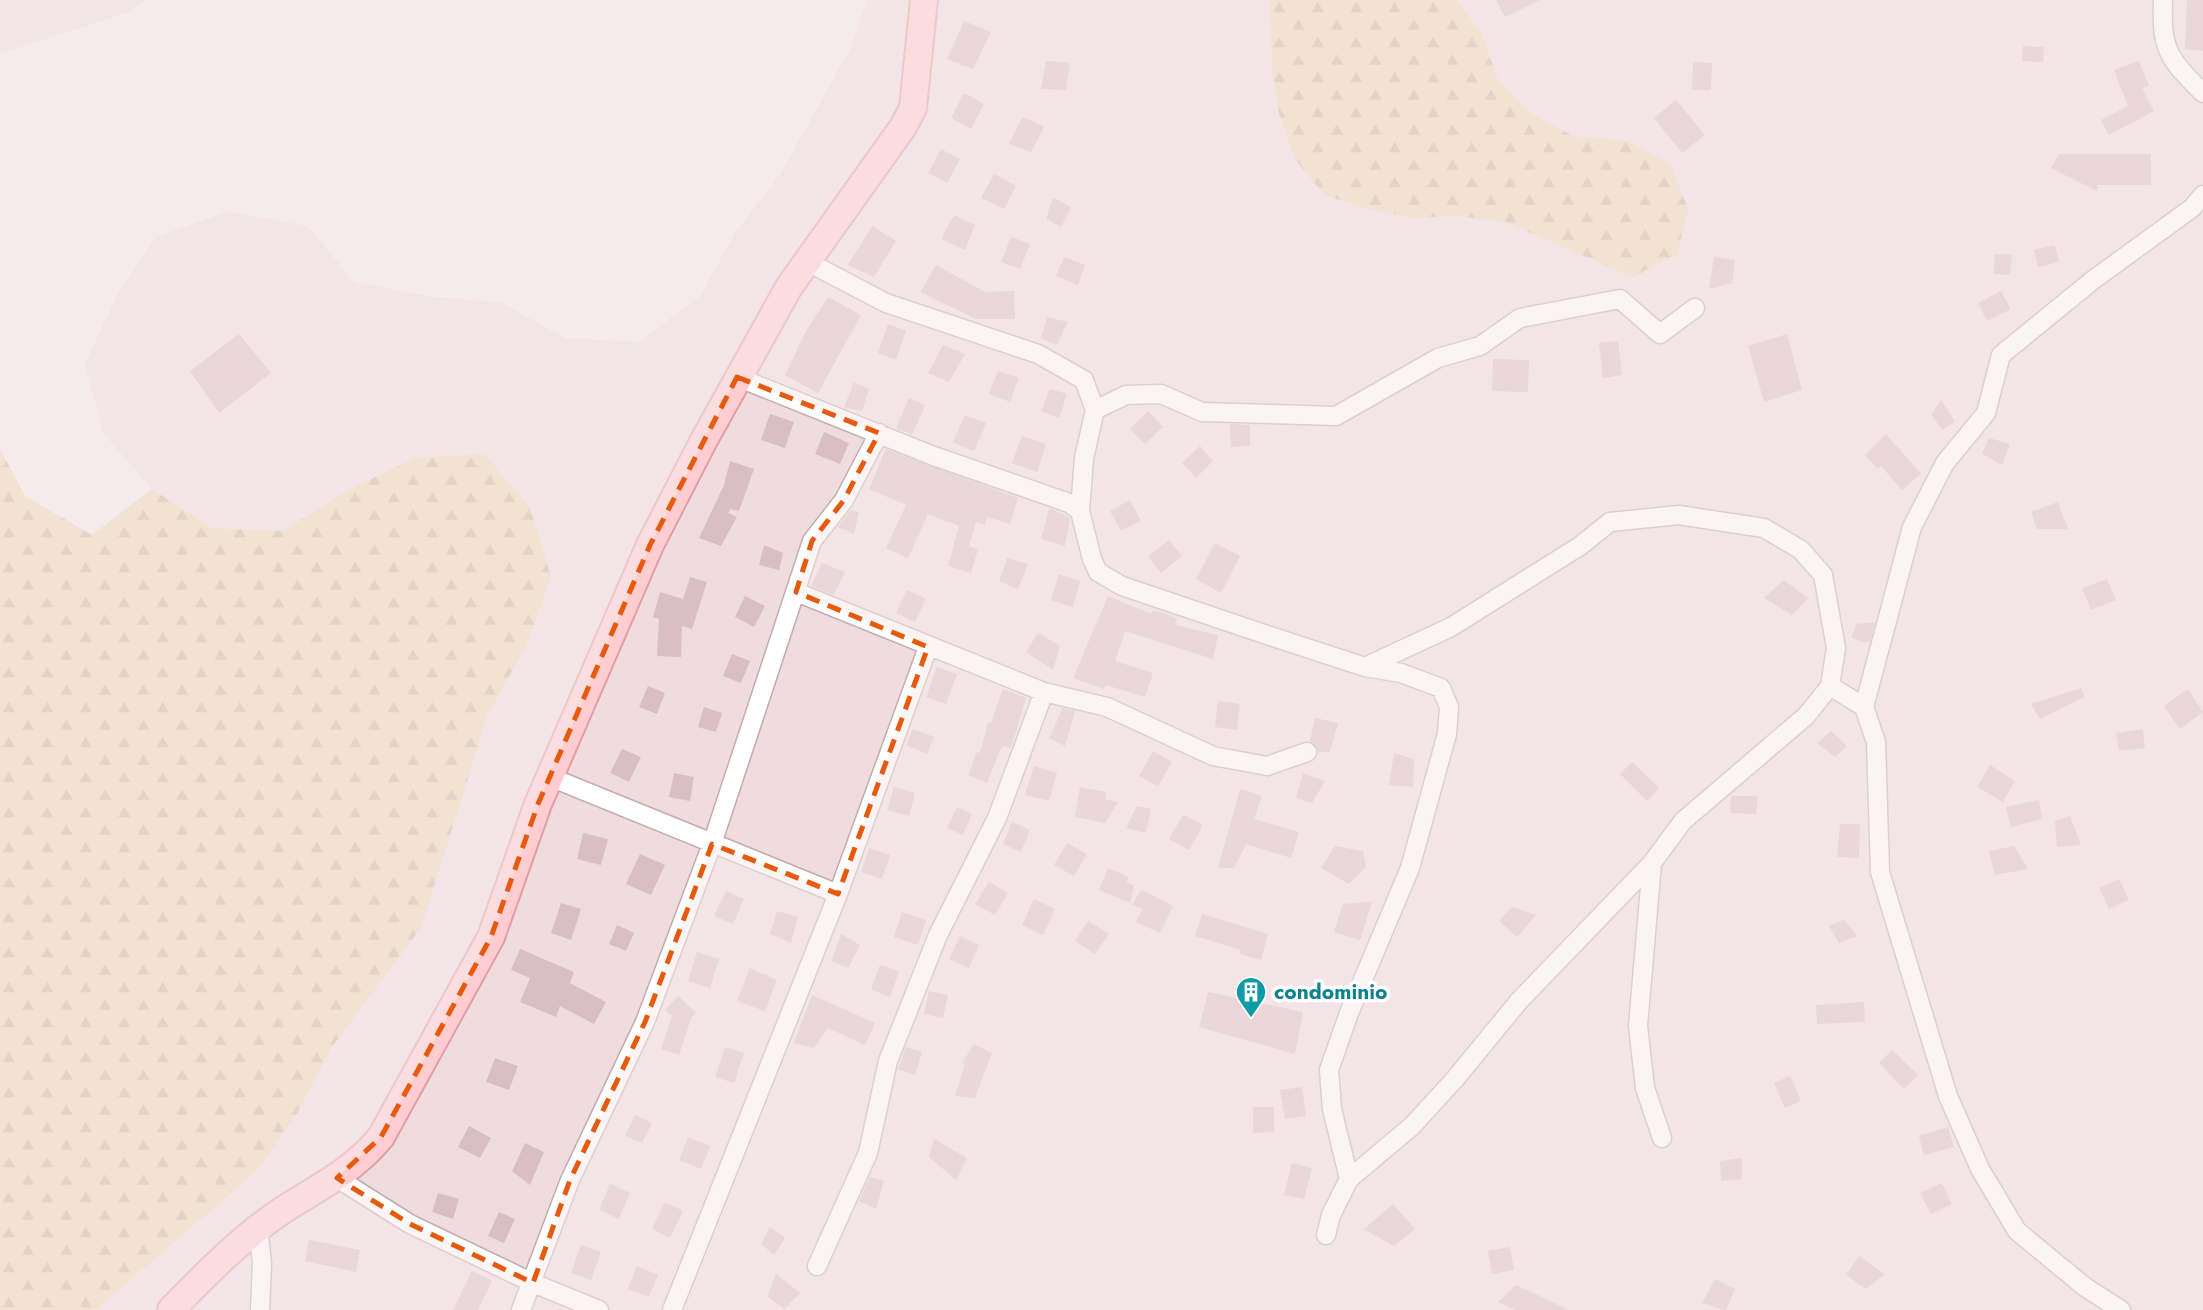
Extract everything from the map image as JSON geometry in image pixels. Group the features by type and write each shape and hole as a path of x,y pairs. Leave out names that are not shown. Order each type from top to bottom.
{"main road":[{"path":"172,1310 239,1243 337,1178 363,1158 381,1137 485,948 550,777 650,545 737,377 806,261 903,127 913,108 925,0"}],"street":[{"path":"2163,0 2161,36 2177,66 2203,93"},
{"path":"2121,1310 2085,1287 2017,1231 1980,1169 1948,1096 1880,872 1876,742 1864,707 1912,527 1945,463 1986,413 2001,355 2093,280 2192,208 2203,195"},
{"path":"806,261 886,303 1038,354 1084,380 1095,410 1084,457 1080,511 1098,572 1122,586 1365,667 1401,673 1441,688 1449,707 1447,734 1410,868 1349,1013 1329,1070 1332,1109 1349,1179"},
{"path":"1095,410 1126,395 1161,394 1202,412 1336,416 1438,358 1480,346 1520,318 1620,299 1660,334 1695,308"},
{"path":"737,377 1069,503 1080,511"},
{"path":"521,1310 570,1180 645,1022 712,844 812,541 844,500 879,433"},
{"path":"1326,1235 1331,1215 1349,1179 1412,1126 1455,1079 1519,1001 1652,863 1683,821 1806,716 1830,686 1836,648 1832,612 1823,575 1801,550 1764,528 1679,515 1610,522 1580,545 1451,627 1365,667"},
{"path":"796,592 1044,692 1107,707 1213,756 1267,766 1307,752"},
{"path":"672,1310 838,894 928,647"},
{"path":"1830,686 1864,707"},
{"path":"817,1266 869,1153 888,1061 938,935 997,818 1044,692"},
{"path":"550,777 838,894"},
{"path":"1652,863 1638,1026 1645,1088 1662,1139"},
{"path":"337,1178 410,1224 533,1283 599,1310"},
{"path":"258,1228 262,1263 260,1310"}],"highlighted area":[{"path":"737,377 879,433 844,500 812,541 796,592 928,647 838,894 712,844 645,1022 570,1180 533,1283 410,1224 337,1178 381,1137 491,937 538,804 650,545"}],"shaded area":[{"path":"0,0 145,0 128,12 0,54"},
{"path":"867,0 1270,0 1272,18 1413,218 1457,215 1505,222 1548,238 1590,259 1627,141 1574,136 1530,113 1498,79 1482,34 1457,0 2203,0 2203,1310 96,1310 258,1170 297,1114 332,1047 375,987 442,858 488,714 526,647 414,458 350,489 283,531 212,528 152,489 103,433 85,363 117,296 156,237 226,212 308,226 354,282 427,296 502,303 565,338 639,342 700,296 735,233 781,173 851,47"}],"green space":[{"path":"1270,0 1457,0 1482,34 1498,79 1530,113 1574,136 1627,141 1670,163 1688,209 1677,254 1633,277 1505,222 1457,216 1414,218 1368,209 1324,195 1295,159 1279,113 1272,68"},
{"path":"0,449 25,496 92,535 152,489 212,528 283,531 350,489 414,458 484,454 530,507 551,577 526,647 488,714 421,928 332,1047 297,1114 258,1170 96,1310 0,1310"}],"building":[{"path":"1496,0 1540,0 1505,17"},
{"path":"2187,0 2203,0 2203,51 2185,49"},
{"path":"964,21 991,32 973,69 947,59"},
{"path":"2023,46 2044,47 2043,62 2022,61"},
{"path":"1046,61 1070,63 1066,90 1041,89"},
{"path":"2139,61 2149,86 2142,88 2154,111 2109,135 2101,120 2128,106 2114,70"},
{"path":"1693,62 1712,63 1711,90 1692,90"},
{"path":"964,93 984,104 971,129 951,118"},
{"path":"1676,100 1705,135 1682,153 1654,118"},
{"path":"1023,117 1044,127 1031,152 1009,144"},
{"path":"941,149 960,159 947,183 928,173"},
{"path":"2059,154 2151,154 2151,185 2097,185 2097,191 2051,168"},
{"path":"994,174 1016,186 1004,209 981,198"},
{"path":"1053,198 1071,207 1061,227 1046,219"},
{"path":"954,215 975,225 965,250 941,239"},
{"path":"872,226 896,241 874,277 848,265"},
{"path":"1011,237 1030,244 1020,269 1001,262"},
{"path":"2055,245 2059,262 2038,267 2034,250"},
{"path":"1995,254 2012,255 2010,275 1994,274"},
{"path":"1064,257 1085,265 1078,285 1056,276"},
{"path":"1714,257 1735,260 1732,283 1709,289"},
{"path":"936,265 985,292 1014,291 1015,319 976,319 920,292"},
{"path":"2001,291 2011,309 1987,321 1978,303"},
{"path":"828,297 861,315 818,393 785,375 806,331"},
{"path":"1047,317 1068,322 1057,345 1041,338"},
{"path":"888,324 906,331 896,360 878,353"},
{"path":"239,334 271,373 219,413 190,371"},
{"path":"1787,334 1802,390 1764,402 1748,346"},
{"path":"1618,341 1622,375 1603,378 1599,343"},
{"path":"943,345 965,354 949,382 928,373"},
{"path":"1493,359 1529,360 1528,392 1492,391"},
{"path":"998,371 1019,378 1010,402 989,394"},
{"path":"854,382 869,389 862,411 844,407"},
{"path":"1050,389 1067,394 1059,418 1041,411"},
{"path":"909,398 925,405 912,435 896,428"},
{"path":"1941,400 1955,422 1942,430 1931,414"},
{"path":"1148,411 1163,427 1145,444 1130,429"},
{"path":"770,414 794,422 785,448 761,440"},
{"path":"965,415 986,423 974,451 953,442"},
{"path":"1230,424 1250,425 1250,446 1231,447"},
{"path":"824,432 849,443 840,464 815,454"},
{"path":"1886,434 1921,474 1902,490 1881,466 1878,469 1865,455"},
{"path":"1022,436 1046,444 1037,472 1012,463"},
{"path":"1989,438 2010,444 2002,465 1982,454"},
{"path":"1200,446 1213,461 1196,478 1182,463"},
{"path":"886,449 1018,498 1010,524 987,517 985,525 976,522 969,546 978,549 971,573 948,566 959,526 928,514 908,558 886,548 906,505 869,489"},
{"path":"730,461 754,469 739,511 730,509 728,513 737,517 721,546 699,538 724,485"},
{"path":"1130,500 1141,521 1121,531 1110,511"},
{"path":"2058,502 2068,529 2037,529 2031,512"},
{"path":"1049,508 1070,518 1065,546 1041,539"},
{"path":"851,510 859,512 854,534 838,527"},
{"path":"1169,540 1182,556 1161,573 1148,556"},
{"path":"1215,543 1240,556 1221,593 1196,579"},
{"path":"764,545 783,553 779,570 759,565"},
{"path":"1007,558 1028,564 1018,589 999,581"},
{"path":"822,563 845,572 833,595 811,586"},
{"path":"1059,574 1080,581 1073,607 1051,600"},
{"path":"690,577 707,582 692,629 682,626 681,657 657,656 659,619 653,617 660,592 683,599"},
{"path":"2107,579 2116,600 2091,610 2082,588"},
{"path":"1784,580 1808,598 1792,615 1764,598"},
{"path":"907,590 926,599 915,622 896,613"},
{"path":"745,596 765,606 754,627 735,617"},
{"path":"1108,596 1151,614 1153,610 1177,618 1175,625 1218,635 1213,659 1125,631 1115,661 1153,673 1145,697 1106,685 1104,689 1073,678"},
{"path":"1875,622 1870,642 1851,637 1857,624"},
{"path":"1038,633 1060,646 1053,670 1026,652"},
{"path":"732,654 750,661 741,683 723,676"},
{"path":"937,667 957,674 946,704 926,697"},
{"path":"648,686 665,693 657,714 639,707"},
{"path":"2081,688 2085,697 2040,719 2031,704"},
{"path":"1003,689 1026,698 1011,748 1002,746 987,783 968,775 977,752 980,753 988,723 991,723"},
{"path":"2188,689 2203,712 2180,729 2164,706"},
{"path":"1218,701 1240,704 1237,730 1215,727"},
{"path":"704,707 722,713 716,732 698,727"},
{"path":"1063,708 1075,711 1065,746 1049,738"},
{"path":"1315,718 1338,723 1330,752 1318,752 1310,741"},
{"path":"913,729 934,737 927,754 906,745"},
{"path":"2143,729 2145,748 2119,751 2116,733"},
{"path":"1831,731 1847,746 1835,757 1817,743"},
{"path":"622,749 641,757 629,782 610,773"},
{"path":"1153,751 1172,762 1158,786 1139,776"},
{"path":"1394,753 1414,759 1413,787 1389,785"},
{"path":"1632,762 1659,788 1647,801 1620,774"},
{"path":"1990,765 2015,781 2003,802 1977,787"},
{"path":"1034,766 1057,773 1049,801 1025,795"},
{"path":"674,773 694,777 690,801 669,797"},
{"path":"1303,773 1325,781 1312,803 1296,798"},
{"path":"894,787 915,793 909,816 887,810"},
{"path":"1080,787 1106,792 1105,799 1118,802 1105,823 1075,817"},
{"path":"1240,789 1262,796 1254,819 1299,832 1291,858 1246,844 1234,868 1218,868"},
{"path":"1731,796 1758,796 1756,814 1730,813"},
{"path":"2039,800 2042,819 2011,827 2006,807"},
{"path":"1137,806 1151,809 1146,833 1126,828"},
{"path":"957,807 972,814 963,835 947,828"},
{"path":"1183,815 1203,825 1189,850 1169,839"},
{"path":"2070,816 2081,845 2057,847 2055,821"},
{"path":"1012,822 1030,830 1021,852 1003,844"},
{"path":"1840,824 1860,824 1859,858 1837,857"},
{"path":"583,833 608,839 601,865 577,859"},
{"path":"1067,843 1087,854 1074,876 1054,865"},
{"path":"1335,846 1363,851 1366,867 1349,884 1321,868"},
{"path":"2014,846 2028,869 1995,875 1989,851"},
{"path":"869,848 890,855 882,879 861,872"},
{"path":"640,854 665,865 651,895 626,884"},
{"path":"1108,868 1129,877 1126,882 1134,886 1130,903 1099,890"},
{"path":"2119,879 2129,900 2109,909 2099,888"},
{"path":"989,882 1008,893 995,915 975,904"},
{"path":"1141,890 1173,906 1160,933 1136,922 1143,909 1132,905"},
{"path":"726,891 744,899 733,924 714,916"},
{"path":"1034,899 1055,909 1043,935 1022,925"},
{"path":"1372,902 1360,940 1334,932 1343,904"},
{"path":"561,903 581,909 571,940 551,933"},
{"path":"1512,907 1536,915 1517,937 1499,921"},
{"path":"777,911 798,917 791,943 770,934"},
{"path":"902,912 926,920 918,945 894,937"},
{"path":"1202,914 1268,934 1261,960 1240,954 1241,950 1195,936"},
{"path":"1844,920 1857,936 1839,943 1829,926"},
{"path":"1088,921 1109,934 1095,954 1075,941"},
{"path":"617,925 634,933 626,951 609,944"},
{"path":"841,934 860,945 848,968 831,961"},
{"path":"960,936 979,945 969,968 949,959"},
{"path":"520,949 574,972 570,983 606,1002 594,1024 560,1006 556,1017 520,1002 530,978 511,970"},
{"path":"697,952 719,959 710,988 688,981"},
{"path":"880,965 899,972 890,997 871,989"},
{"path":"750,968 777,980 765,1011 737,1001"},
{"path":"929,991 948,995 943,1018 924,1014"},
{"name":"condominio","path":"1208,992 1303,1012 1295,1054 1199,1027"},
{"path":"812,995 875,1023 865,1045 828,1028 814,1048 794,1043"},
{"path":"678,996 696,1013 691,1018 679,1055 661,1049 672,1016 665,1010"},
{"path":"1864,1002 1865,1022 1817,1024 1816,1005"},
{"path":"974,1044 992,1053 975,1098 955,1096 965,1064 962,1063"},
{"path":"725,1047 744,1053 734,1083 715,1077"},
{"path":"906,1047 922,1052 915,1075 898,1069"},
{"path":"1892,1050 1918,1075 1904,1089 1879,1063"},
{"path":"495,1058 518,1066 509,1090 486,1082"},
{"path":"1790,1076 1801,1101 1785,1108 1774,1083"},
{"path":"1302,1087 1306,1116 1285,1119 1280,1090"},
{"path":"1253,1107 1274,1107 1274,1132 1253,1133"},
{"path":"635,1115 652,1123 642,1143 625,1136"},
{"path":"469,1126 491,1138 480,1158 458,1147"},
{"path":"1948,1127 1954,1147 1924,1155 1919,1136"},
{"path":"688,1137 710,1146 701,1169 679,1160"},
{"path":"934,1139 967,1158 956,1180 929,1157"},
{"path":"525,1143 544,1152 530,1185 512,1171"},
{"path":"1742,1158 1742,1179 1721,1181 1720,1161"},
{"path":"1292,1163 1312,1168 1304,1199 1284,1195"},
{"path":"870,1177 884,1181 876,1209 859,1201"},
{"path":"1942,1183 1952,1204 1931,1214 1920,1193"},
{"path":"610,1184 630,1193 619,1219 599,1210"},
{"path":"438,1193 459,1199 453,1219 432,1212"},
{"path":"665,1202 683,1211 670,1238 652,1229"},
{"path":"1393,1204 1415,1229 1394,1246 1364,1229"},
{"path":"499,1212 515,1219 504,1243 488,1236"},
{"path":"770,1227 785,1238 774,1255 761,1244"},
{"path":"309,1240 360,1250 356,1272 305,1261"},
{"path":"581,1245 601,1252 591,1280 571,1273"},
{"path":"1510,1247 1514,1270 1492,1274 1488,1251"},
{"path":"1859,1256 1885,1274 1866,1289 1846,1275"},
{"path":"637,1266 658,1275 649,1297 628,1289"},
{"path":"472,1271 492,1281 478,1310 453,1310"},
{"path":"776,1274 800,1293 784,1309 767,1296"},
{"path":"1715,1279 1735,1289 1726,1310 1702,1303"},
{"path":"1516,1285 1569,1310 1516,1310 1498,1302"}],"place":[{"name":"condominio","path":"1251,1019"}]}
